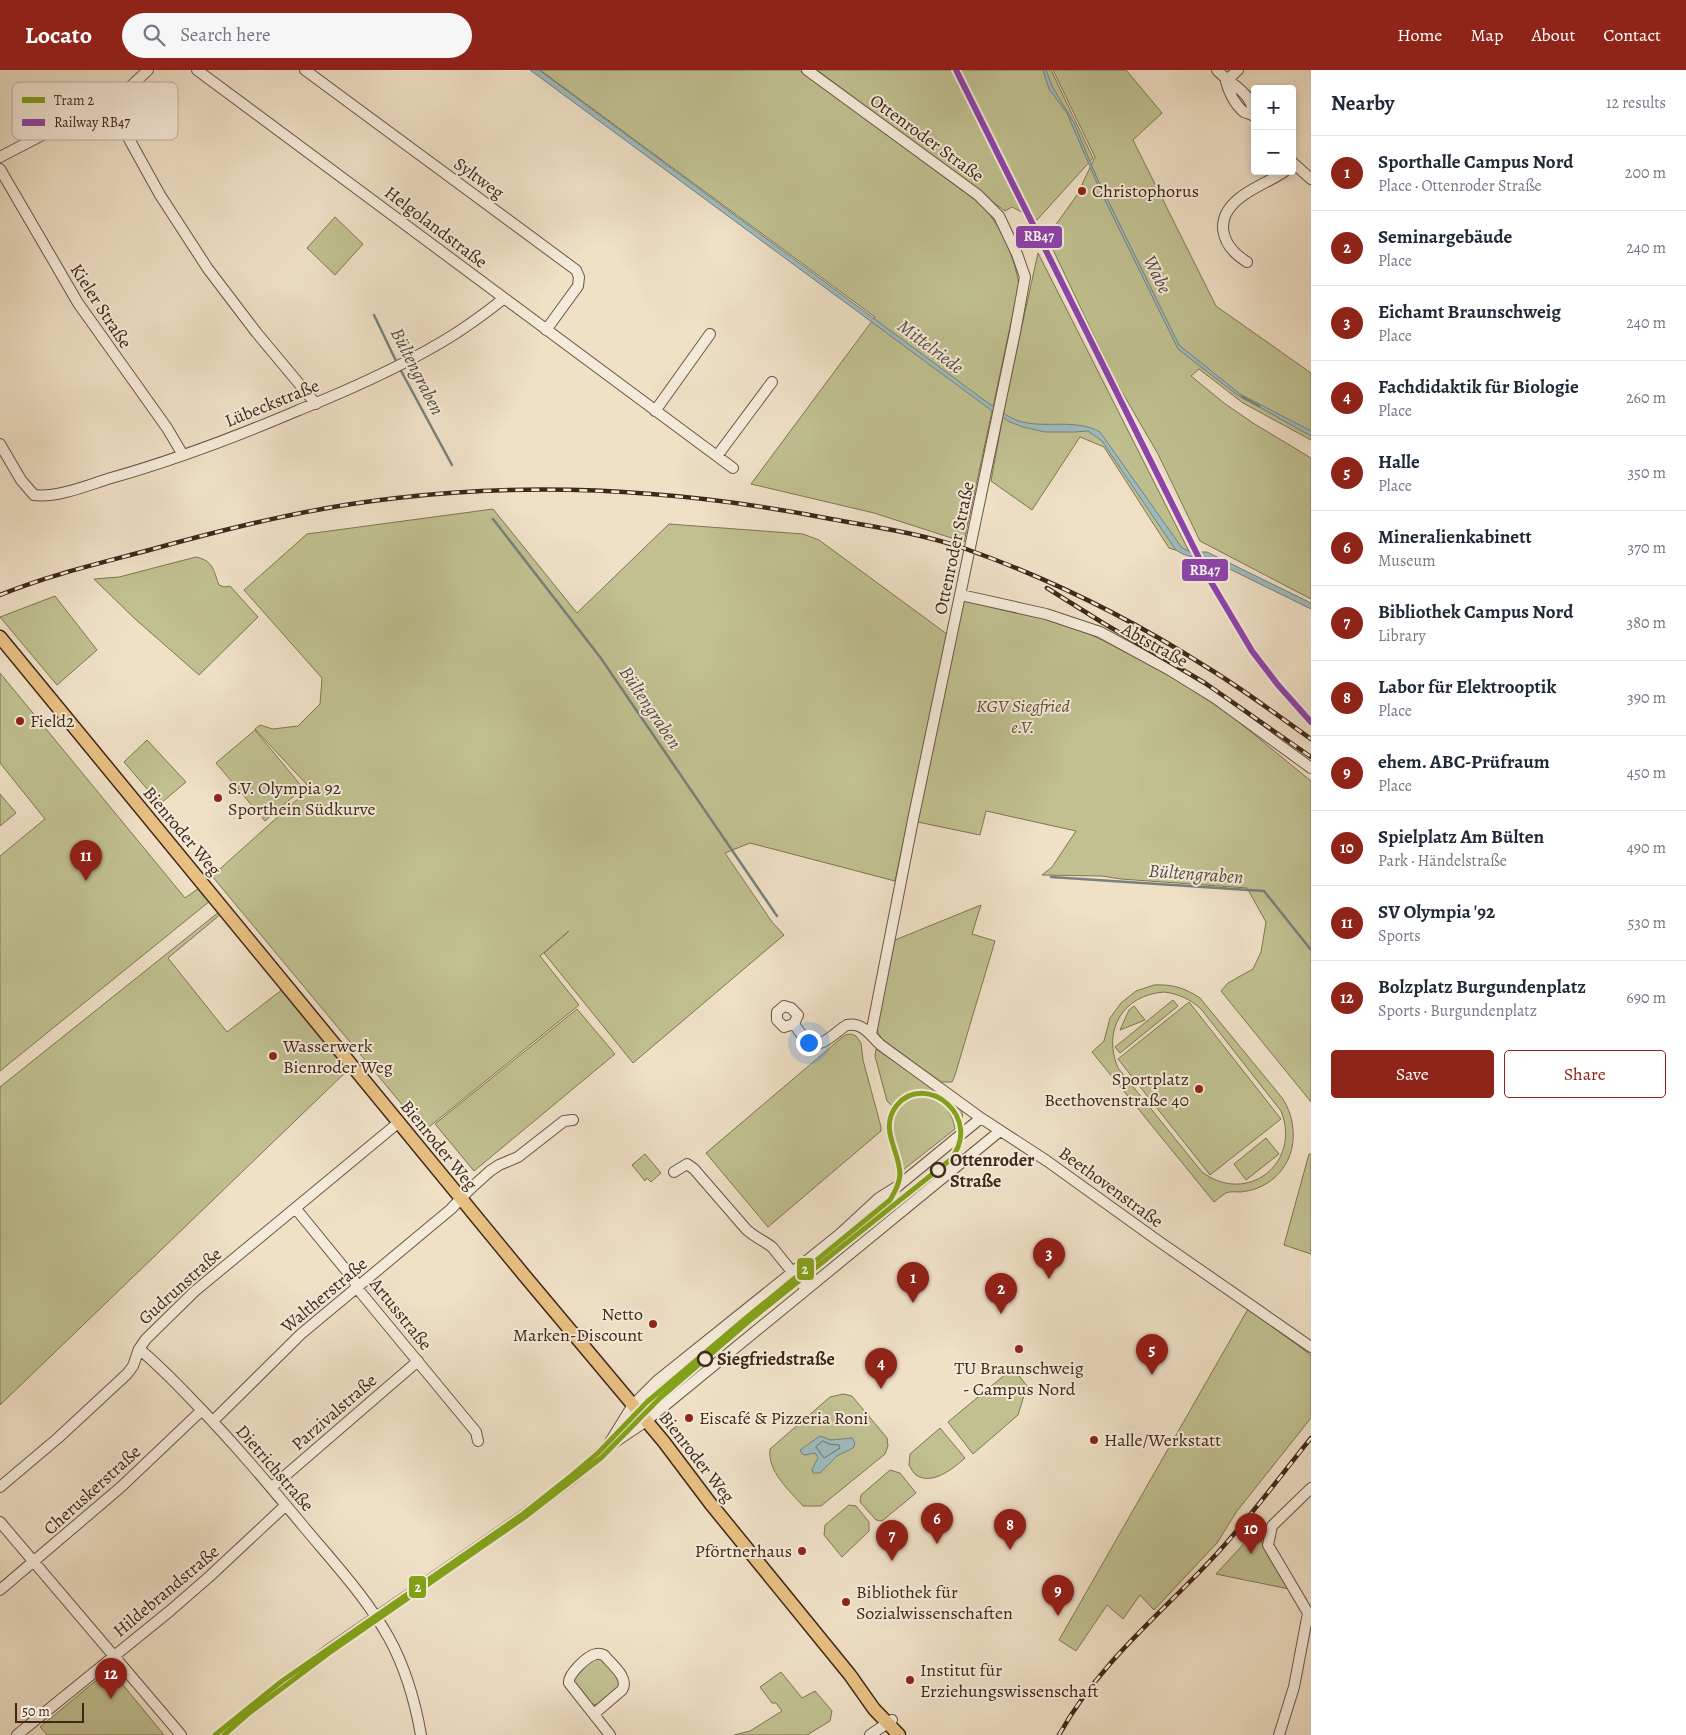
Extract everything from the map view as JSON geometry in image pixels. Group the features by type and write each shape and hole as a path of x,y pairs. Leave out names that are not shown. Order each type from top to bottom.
{"main road":[{"name":"Bienroder Weg","path":"0,637 398,1123 633,1405 850,1675 874,1709 900,1735"}],"street":[{"path":"135,82 148,70"},
{"name":"Helgolandstraße","path":"197,70 733,468"},
{"name":"Syltweg","path":"305,70 576,270 579,277 578,286 546,330"},
{"name":"Ottenroder Straße","path":"807,70 978,195 999,216 1017,254 1025,277 1016,332 912,828 871,1034"},
{"path":"1217,70 1226,81 1228,91 1244,112 1251,115"},
{"path":"1226,81 1238,70"},
{"path":"0,157 33,140"},
{"path":"129,140 156,188 208,269 256,332 316,404"},
{"path":"1296,166 1311,179"},
{"name":"Kieler Straße","path":"0,169 78,303 167,428 183,455"},
{"path":"1247,262 1230,248 1225,239 1224,223 1226,215 1240,197 1278,175"},
{"name":"Lübeckstraße","path":"0,444 21,480 34,495 52,495 77,488 183,455 250,431 316,404 399,367 446,340 490,311 504,298"},
{"path":"655,411 710,334"},
{"path":"717,456 772,382"},
{"name":"Abtstraße","path":"961,595 1046,614 1100,632 1215,698 1311,768"},
{"path":"794,1024 808,1042 817,1044 847,1025 852,1024 871,1034"},
{"name":"Beethovenstraße","path":"871,1034 882,1046 981,1118 1047,1161 1157,1240 1311,1346"},
{"path":"607,1447 633,1405 657,1381 840,1234 879,1198 898,1186 981,1118"},
{"name":"Waltherstraße","path":"213,1421 301,1334 461,1199 490,1171 518,1157 564,1121 572,1120"},
{"name":"Gudrunstraße","path":"0,1488 58,1438 127,1374 133,1366 139,1349 171,1313 398,1123"},
{"path":"220,1735 291,1678 524,1515 573,1478 607,1447 646,1421 1000,1131"},
{"path":"674,1172 687,1164 698,1173 752,1235 772,1247 806,1289"},
{"name":"Artusstraße","path":"296,1209 354,1280 357,1288 476,1432 478,1441"},
{"name":"Dietrichstraße","path":"139,1349 168,1374 213,1421 272,1488 371,1608 400,1659 414,1701 421,1735"},
{"name":"Parzivalstraße","path":"272,1488 418,1361"},
{"name":"Cheruskerstraße","path":"0,1590 121,1487 202,1410"},
{"path":"1279,1735 1294,1687 1308,1613 1268,1544 1272,1526 1311,1488"},
{"name":"Hildebrandstraße","path":"17,1735 31,1730 114,1656 204,1582 286,1505"},
{"path":"0,1522 182,1735"},
{"path":"594,1714 625,1686 625,1680 604,1655 599,1653 594,1654 571,1673 569,1683 610,1735"},
{"path":"870,1735 889,1722"}],"green space":[{"path":"540,70 799,70 982,205 996,223 1006,242 1014,263 1019,285 964,542 874,513 751,484 875,317"},
{"path":"817,70 1051,70 1093,158 1037,220 1012,207 1005,211"},
{"path":"1053,70 1126,70 1162,113 1133,140 1216,306 1311,373 1311,440 1243,403 1199,369 1191,376 1224,403 1253,423 1311,458 1311,599 1200,541 1158,454 1115,380 1047,237 1077,195 1095,157"},
{"path":"335,217 363,244 335,275 307,248"},
{"path":"1038,253 1191,555 1169,548 1104,447 1080,437 1032,510 991,481 1008,389"},
{"name":"KGV Siegfried e.V.","path":"493,509 577,613 669,524 803,534 819,540 955,640 964,601 1071,625 1177,680 1229,714 1311,781 1311,1102 1221,991 1228,983 1253,969 1261,952 1266,922 1247,888 1102,876 1042,875 1052,867 1076,831 986,811 980,835 908,820 895,881 750,843 725,853 772,922 784,935 633,1063 544,953 569,931 540,956 579,1005 424,1131 212,876 310,788 255,729 260,725 273,729 298,726 320,704 322,678 244,590 307,534"},
{"path":"196,557 210,564 219,585 224,587 230,586 258,617 199,675 134,618 94,579 119,577"},
{"path":"55,596 97,650 57,685 0,617"},
{"path":"0,673 185,898 199,888 210,901 0,1071 0,856 45,819 0,763"},
{"path":"255,730 303,788 265,821 216,763"},
{"path":"147,740 186,782 160,804 124,762"},
{"path":"0,794 16,813 0,826"},
{"path":"981,905 972,934 995,941 955,1075 952,1082 941,1082 882,1039 878,1033 877,1026 895,940"},
{"path":"219,912 221,914 168,958 227,1032 283,989 349,1069 0,1405 0,1087"},
{"path":"1154,985 1167,985 1184,989 1200,998 1283,1099 1289,1111 1292,1124 1292,1149 1281,1171 1272,1180 1253,1190 1228,1192 1214,1202 1092,1052 1104,1041 1110,1018 1121,1003 1136,991","holes":["1164,992 1193,1002 1201,1009 1281,1111 1285,1130 1284,1147 1277,1162 1266,1174 1252,1181 1236,1184 1219,1181 1202,1172 1118,1068 1113,1041 1115,1028 1120,1017 1127,1007 1137,1000 1150,995"]},
{"path":"1173,1000 1178,1006 1120,1053 1115,1047"},
{"name":"Sportplatz Beethovenstraße 40","path":"1189,1002 1281,1119 1210,1175 1118,1059"},
{"path":"1134,1006 1145,1020 1120,1030 1129,1010"},
{"path":"577,1009 615,1054 474,1171 435,1124"},
{"path":"851,1034 856,1036 861,1043 863,1060 881,1131 768,1227 706,1153 845,1035"},
{"path":"876,1049 955,1103 962,1113 961,1120 948,1100 940,1094 931,1091 912,1092 902,1097 892,1106 887,1101 875,1056"},
{"path":"923,1095 941,1103 949,1111 955,1129 903,1170 892,1135 893,1118 900,1106 906,1101"},
{"path":"1266,1138 1279,1154 1246,1180 1234,1164"},
{"path":"645,1154 661,1173 651,1182 647,1178 645,1181 632,1165"},
{"path":"1309,1154 1311,1154 1311,1254 1284,1245"},
{"path":"1248,1309 1311,1355 1311,1418 1237,1511 1217,1543 1154,1610 1140,1595 1123,1619 1107,1605 1076,1651 1059,1640"},
{"path":"1013,1368 1027,1386 1018,1415 973,1454 948,1422"},
{"path":"843,1394 852,1396 887,1438 888,1446 885,1454 821,1506 803,1506 775,1472 770,1457 770,1449 830,1397"},
{"path":"940,1428 965,1458 936,1477 922,1478 915,1474 909,1465 910,1454"},
{"path":"890,1470 900,1473 916,1493 882,1521 876,1520 860,1502 861,1495"},
{"path":"849,1505 856,1506 869,1522 869,1531 842,1557 824,1535 825,1525"},
{"path":"1262,1524 1264,1528 1258,1535 1289,1589 1216,1574"},
{"path":"596,1658 602,1659 621,1680 620,1687 599,1704 594,1705 590,1703 573,1683 573,1676"},
{"path":"110,1669 164,1735 47,1735 40,1727"},
{"path":"781,1672 802,1698 815,1691 832,1711 830,1721 807,1735 734,1735 750,1731 782,1711 776,1703 772,1703 760,1687"}],"water":[{"path":"530,70 539,70 1003,413 1019,421 1029,423 1070,424 1100,432 1182,548 1191,552 1207,552 1311,603 1311,609 1205,557 1189,556 1179,552 1175,549 1102,441 1088,431 1045,432 1023,427 1010,422 991,410"},
{"path":"1043,70 1046,70 1052,86 1074,123 1097,178 1179,345 1240,394 1311,431 1311,436 1236,394 1178,349 1100,190 1067,113 1049,89"},
{"path":"820,1436 831,1440 852,1438 855,1443 853,1448 837,1456 820,1473 813,1473 812,1469 818,1458 815,1453 805,1455 800,1450"}],"waterway":[{"name":"Bültengraben","path":"374,315 397,363"},
{"name":"Bültengraben","path":"399,367 452,465"},
{"name":"Wabe","path":"1242,397 1259,406"},
{"name":"Bültengraben","path":"493,519 600,657 777,916"},
{"name":"Bültengraben","path":"1051,877 1264,891 1311,950"}],"railway":[{"path":"0,595 37,581 213,533 304,512 366,502 451,493 505,490 560,490 669,496 777,509 882,528 950,544 998,561 1091,602 1180,650 1311,739"},
{"path":"1047,588 1205,683 1311,757"},
{"path":"1059,1735 1091,1686 1129,1643 1223,1546 1311,1438"}],"tram line":[{"name":"2","path":"215,1735 282,1681 523,1514 597,1454 647,1402 890,1200 899,1182 900,1175 897,1157 891,1140 889,1123 897,1105 909,1096 922,1093 936,1096 948,1104 956,1115 961,1129 959,1144 950,1160 749,1321 660,1398 601,1458 525,1517 329,1653 248,1714 224,1735"}],"rail line":[{"name":"RB47","path":"956,70 1211,582 1252,651 1278,685 1311,722"}],"place":[{"name":"Christophorus","path":"1082,191"},
{"name":"Field2","path":"20,721"},
{"name":"S.V. Olympia 92 Sporthein Südkurve","path":"218,798"},
{"name":"SV Olympia '92","path":"86,881"},
{"name":"Wasserwerk Bienroder Weg","path":"273,1056"},
{"name":"Sportplatz Beethovenstraße 40","path":"1199,1089"},
{"name":"Ottenroder Straße","path":"938,1170"},
{"name":"Eichamt Braunschweig","path":"1049,1279"},
{"name":"Sporthalle Campus Nord","path":"913,1303"},
{"name":"Seminargebäude","path":"1001,1314"},
{"name":"Netto Marken-Discount","path":"653,1324"},
{"name":"TU Braunschweig - Campus Nord","path":"1019,1349"},
{"name":"Siegfriedstraße","path":"705,1359"},
{"name":"Halle","path":"1152,1375"},
{"name":"Fachdidaktik für Biologie","path":"881,1389"},
{"name":"Eiscafé & Pizzeria Roni","path":"689,1418"},
{"name":"Halle/Werkstatt","path":"1094,1440"},
{"name":"Mineralienkabinett","path":"937,1544"},
{"name":"Labor für Elektrooptik","path":"1010,1550"},
{"name":"Pförtnerhaus","path":"802,1551"},
{"name":"Spielplatz Am Bülten","path":"1251,1554"},
{"name":"Bibliothek Campus Nord","path":"892,1561"},
{"name":"Bibliothek für Sozialwissenschaften","path":"846,1602"},
{"name":"ehem. ABC-Prüfraum","path":"1058,1616"},
{"name":"Institut für Erziehungswissenschaft","path":"910,1680"},
{"name":"Bolzplatz Burgundenplatz","path":"111,1699"}],"water label":[{"name":"Mittelriede","path":"931,346"}]}
